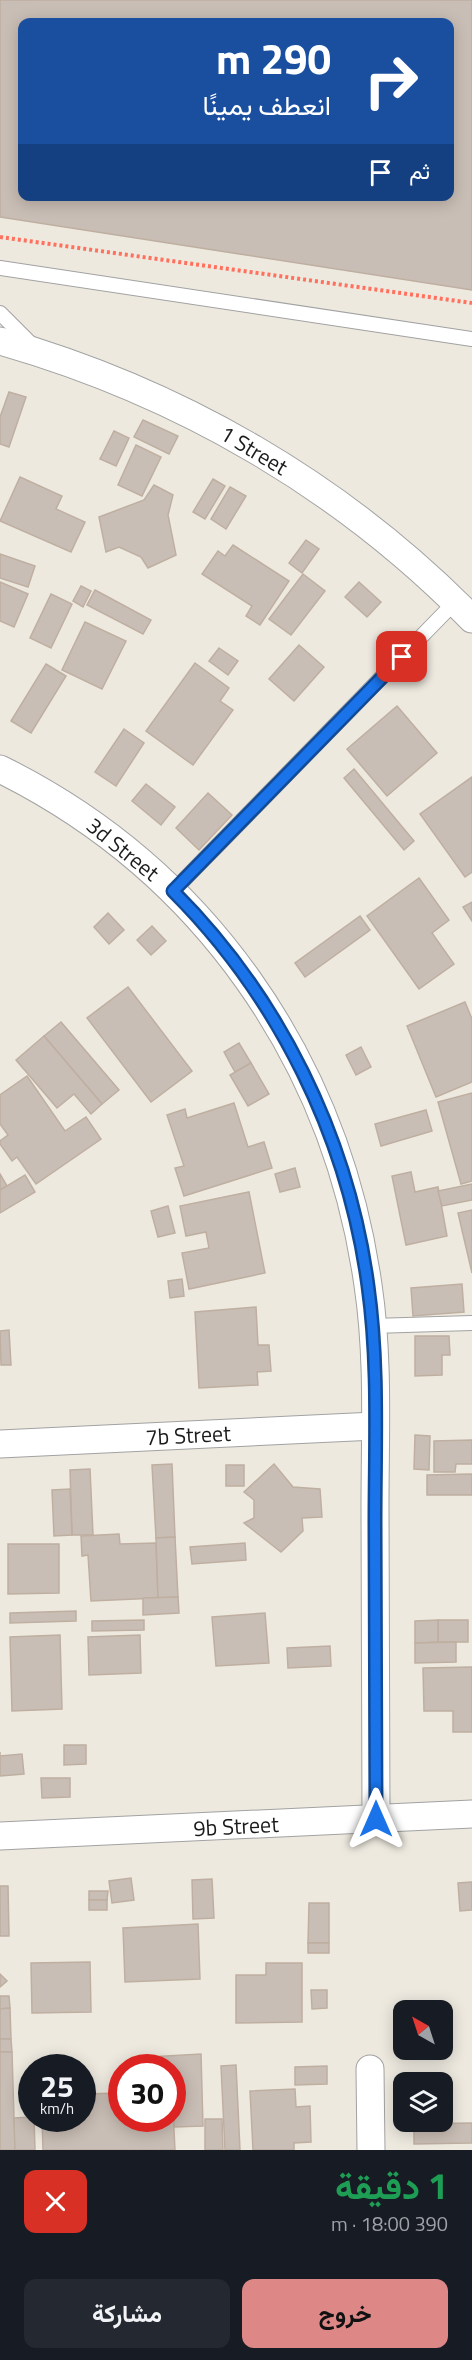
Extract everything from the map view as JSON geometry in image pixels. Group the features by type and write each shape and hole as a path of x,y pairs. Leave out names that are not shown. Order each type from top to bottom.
{"street":[{"name":"1 Street","path":"0,341 85,368 167,402 226,432 273,460 364,523 464,611"},
{"name":"3d Street","path":"0,769 36,787 96,825 128,849 214,934 262,1000 288,1043 319,1106 349,1195 368,1286 372,1326 376,1380 376,1819"},
{"name":"7b Street","path":"0,1444 375,1426"},
{"name":"9b Street","path":"0,1836 472,1815"},
{"path":"370,2069 371,2150"}],"lane":[{"path":"0,267 472,339"},
{"path":"0,313 39,352"},
{"path":"173,891 464,611"},
{"path":"372,1326 472,1323"}],"path":[{"path":"0,237 472,303"}],"building":[{"path":"0,0 472,0 472,290 0,217"},
{"path":"9,392 26,397 9,447 0,444 0,417"},
{"path":"143,420 178,436 169,454 134,437"},
{"path":"114,431 129,438 116,466 100,459"},
{"path":"136,445 161,457 142,496 118,485"},
{"path":"20,477 62,496 56,509 85,522 71,552 0,521"},
{"path":"213,479 225,486 205,519 193,512"},
{"path":"154,485 173,495 168,515 176,555 148,568 141,557 119,547 106,552 99,517 144,500"},
{"path":"230,487 246,496 226,529 211,519"},
{"path":"306,540 319,549 302,573 289,563"},
{"path":"233,545 289,581 260,625 246,616 252,606 202,574 218,551 225,556"},
{"path":"0,554 35,566 28,587 0,578"},
{"path":"303,574 325,591 291,635 269,619"},
{"path":"0,582 28,594 14,627 0,621"},
{"path":"359,582 381,602 367,617 345,597"},
{"path":"81,586 91,591 83,607 73,601"},
{"path":"95,590 151,620 143,634 87,605"},
{"path":"51,594 72,604 51,648 30,638"},
{"path":"85,622 126,641 102,689 62,670"},
{"path":"299,645 324,667 294,701 269,679"},
{"path":"219,648 238,661 228,675 209,661"},
{"path":"195,663 229,688 220,701 233,710 193,765 146,731"},
{"path":"46,664 66,676 31,733 11,721"},
{"path":"397,706 437,753 387,796 347,749"},
{"path":"124,729 144,743 116,786 95,772"},
{"path":"354,769 414,841 404,850 344,778"},
{"path":"472,777 472,872 465,877 420,814"},
{"path":"146,784 175,807 161,825 132,801"},
{"path":"208,793 232,815 199,850 176,828"},
{"path":"419,878 449,920 432,933 454,964 419,989 367,916"},
{"path":"472,902 472,921 463,907"},
{"path":"108,913 124,930 109,944 94,927"},
{"path":"360,916 370,930 305,977 295,963"},
{"path":"152,926 166,941 151,955 137,940"},
{"path":"128,987 192,1071 151,1102 87,1018"},
{"path":"465,1002 472,1019 472,1082 436,1097 407,1026"},
{"path":"61,1022 119,1090 102,1104 44,1036"},
{"path":"44,1036 102,1104 91,1114 74,1094 57,1108 16,1060"},
{"path":"239,1043 251,1063 235,1072 224,1052"},
{"path":"361,1047 371,1067 356,1075 346,1055"},
{"path":"251,1063 269,1094 248,1106 230,1075"},
{"path":"27,1076 65,1131 86,1117 101,1139 36,1184 17,1157 12,1161 0,1144 0,1141 8,1135 0,1124 0,1095"},
{"path":"472,1093 472,1181 461,1184 438,1102"},
{"path":"234,1103 248,1147 264,1142 272,1168 184,1196 175,1168 184,1166 167,1115 185,1109 187,1118"},
{"path":"426,1110 432,1131 381,1146 375,1124"},
{"path":"295,1168 300,1187 280,1192 275,1174"},
{"path":"411,1172 415,1192 438,1187 447,1236 406,1245 392,1176"},
{"path":"0,1174 7,1186 0,1190"},
{"path":"25,1175 35,1192 0,1213 0,1190"},
{"path":"472,1184 472,1200 442,1206 438,1191"},
{"path":"249,1192 265,1273 189,1289 182,1253 209,1248 206,1232 186,1236 180,1206"},
{"path":"168,1206 175,1233 158,1237 151,1211"},
{"path":"472,1210 472,1273 458,1213"},
{"path":"182,1279 184,1296 170,1298 168,1281"},
{"path":"462,1284 464,1312 413,1316 411,1288"},
{"path":"256,1307 258,1345 269,1345 271,1371 257,1372 258,1385 199,1388 195,1312"},
{"path":"9,1330 11,1365 1,1365 0,1331"},
{"path":"415,1336 449,1336 450,1355 442,1355 442,1375 415,1376"},
{"path":"415,1435 430,1436 429,1470 414,1469"},
{"path":"472,1440 472,1464 456,1464 455,1472 434,1472 434,1441"},
{"path":"172,1464 175,1537 156,1538 152,1465"},
{"path":"274,1464 293,1487 320,1489 322,1517 302,1518 303,1531 281,1552 244,1523 254,1518 254,1500 244,1492"},
{"path":"226,1465 244,1465 244,1486 226,1486"},
{"path":"90,1469 93,1535 72,1535 70,1470"},
{"path":"472,1474 472,1495 427,1495 427,1475"},
{"path":"70,1489 72,1535 54,1536 52,1490"},
{"path":"119,1534 120,1544 156,1543 158,1598 91,1601 88,1555 82,1556 81,1536"},
{"path":"175,1537 178,1597 158,1598 156,1538"},
{"path":"245,1543 246,1560 192,1564 190,1547"},
{"path":"8,1544 59,1544 59,1593 8,1594"},
{"path":"178,1597 179,1613 143,1615 143,1598"},
{"path":"76,1611 76,1621 10,1623 10,1613"},
{"path":"265,1613 269,1663 216,1666 212,1617"},
{"path":"144,1620 144,1630 92,1631 92,1621"},
{"path":"438,1620 468,1620 468,1642 438,1642"},
{"path":"438,1620 438,1642 415,1643 415,1621"},
{"path":"60,1635 62,1709 12,1711 10,1637"},
{"path":"140,1635 141,1673 89,1675 88,1637"},
{"path":"456,1642 456,1662 415,1663 415,1643"},
{"path":"330,1646 331,1666 288,1668 287,1648"},
{"path":"472,1667 472,1732 453,1732 453,1711 424,1711 423,1668"},
{"path":"64,1745 86,1745 86,1764 64,1765"},
{"path":"22,1754 24,1774 0,1776 0,1756"},
{"path":"41,1778 70,1778 70,1797 42,1798"},
{"path":"131,1878 134,1900 112,1903 109,1881"},
{"path":"212,1879 214,1918 193,1919 192,1880"},
{"path":"472,1882 472,1910 460,1911 458,1883"},
{"path":"0,1886 8,1886 9,1936 0,1936"},
{"path":"89,1891 108,1891 107,1900 89,1900"},
{"path":"89,1900 107,1900 107,1910 89,1910"},
{"path":"309,1903 329,1903 329,1943 308,1943"},
{"path":"198,1924 200,1979 125,1982 123,1928"},
{"path":"308,1943 329,1943 329,1953 308,1953"},
{"path":"90,1962 91,2012 32,2013 31,1963"},
{"path":"266,1963 302,1963 302,2022 236,2023 236,1975 266,1975"},
{"path":"0,1974 7,1981 0,1987"},
{"path":"311,1990 327,1990 327,2008 312,2009"},
{"path":"0,1996 9,1996 10,2008 0,2009"},
{"path":"10,2008 11,2039 0,2039 0,2009"},
{"path":"0,2039 11,2039 12,2052 0,2052"},
{"path":"0,2052 12,2052 15,2150 0,2150"},
{"path":"201,2054 203,2126 186,2127 186,2055"},
{"path":"236,2065 240,2150 225,2150 221,2066"},
{"path":"327,2066 327,2084 295,2085 295,2067"},
{"path":"295,2089 296,2107 310,2106 311,2142 294,2143 294,2150 253,2150 250,2091"},
{"path":"108,2093 108,2132 174,2132 175,2150 43,2150 42,2132 96,2132 96,2094"},
{"path":"14,2118 18,2118 18,2132 34,2132 35,2150 15,2150"},
{"path":"205,2119 222,2119 223,2150 205,2150"},
{"path":"453,2123 472,2123 472,2143 414,2144 414,2132 453,2132"}],"route":[{"path":"376,1819 376,1380 368,1286 360,1240 349,1195 319,1106 283,1034 239,966 214,934 173,891 402,657"}]}
